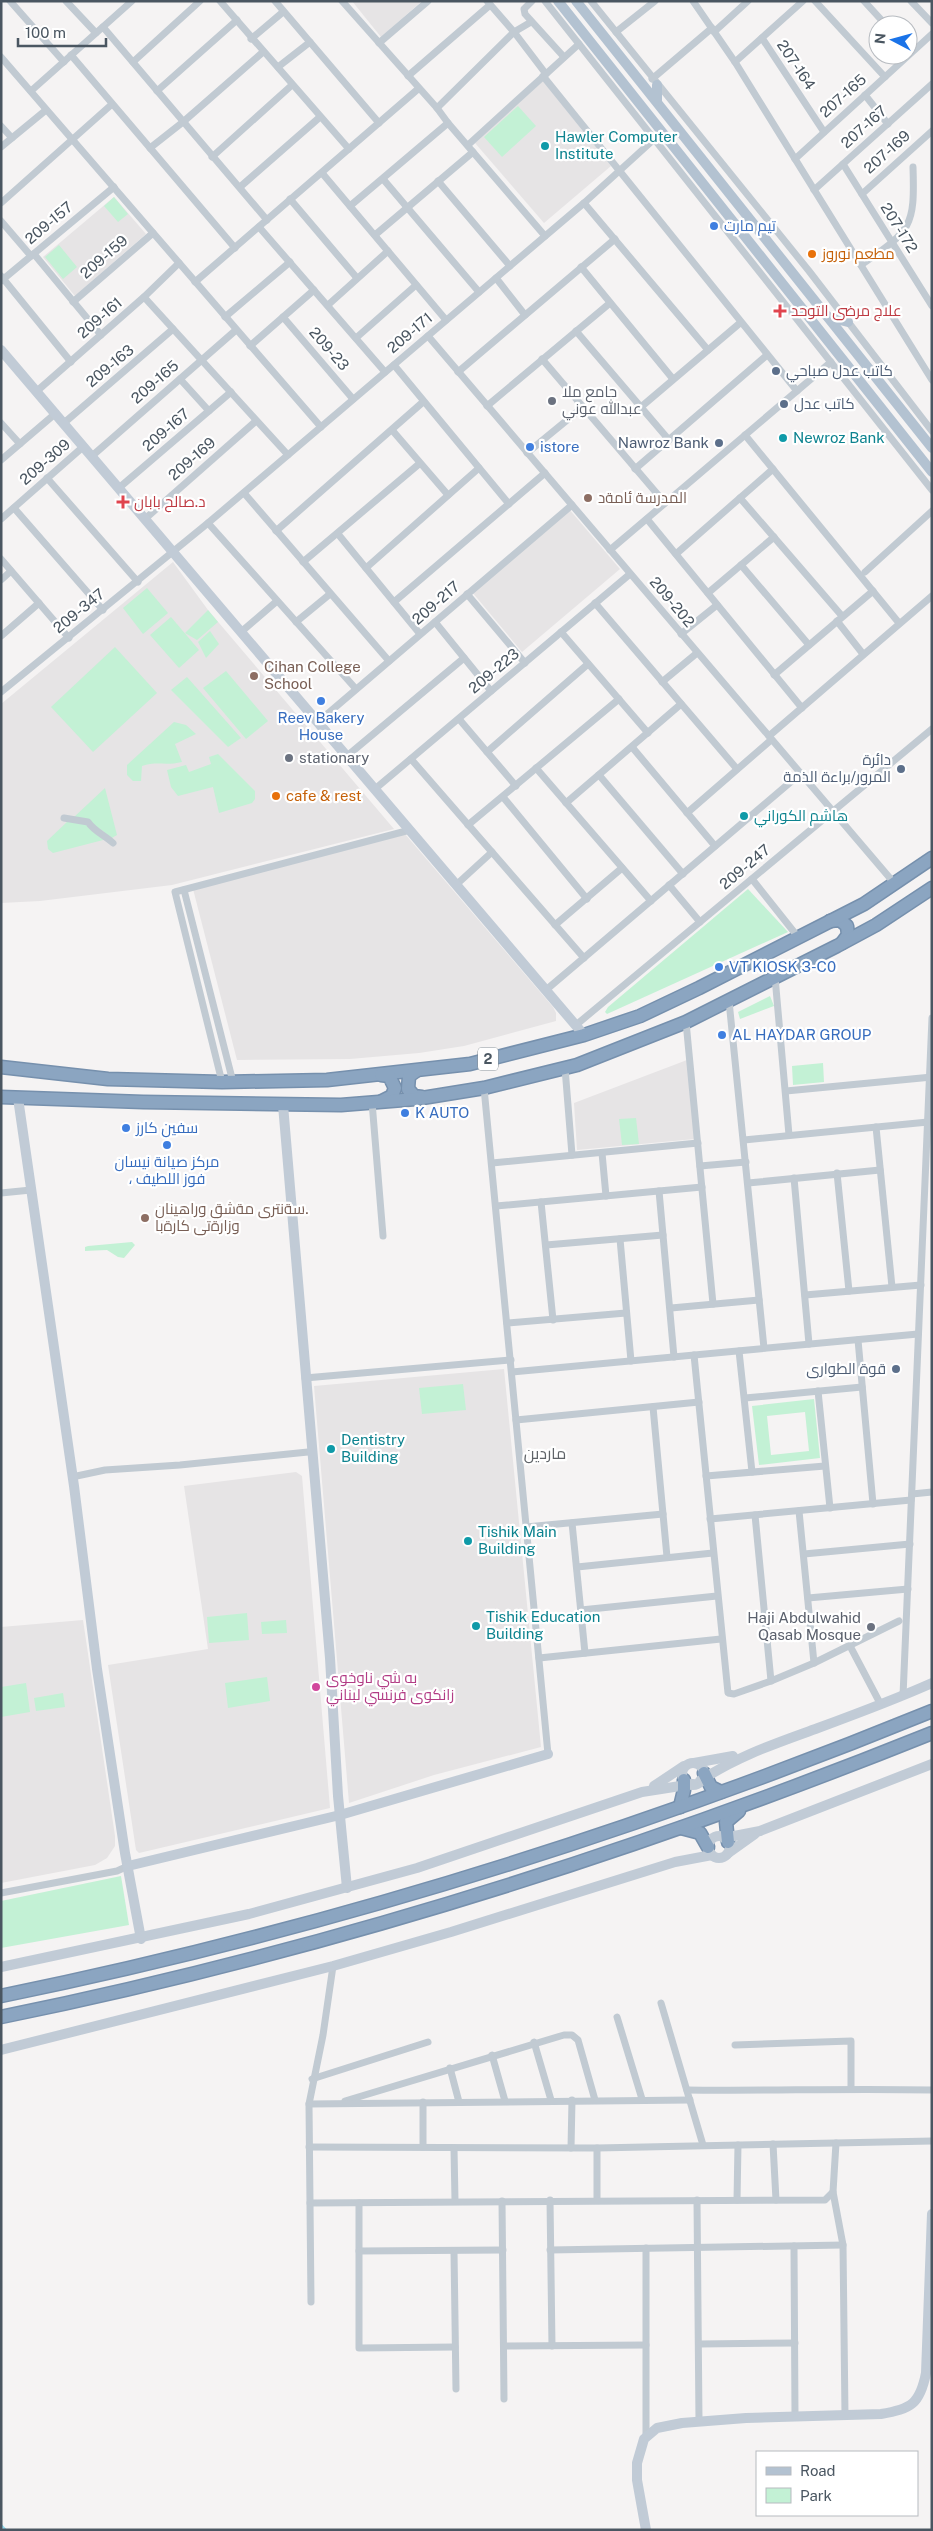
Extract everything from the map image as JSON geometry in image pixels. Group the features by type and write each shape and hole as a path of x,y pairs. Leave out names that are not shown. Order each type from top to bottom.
{"highway":[{"name":"2","path":"1,1067 108,1079 228,1082 328,1080 470,1064 580,1030 640,1016 864,904 932,858"},
{"name":"2","path":"1,1097 341,1105 425,1097 484,1088 577,1065 686,1022 842,943 876,924 932,888"},
{"path":"864,904 858,911 859,919 866,926 876,924"},
{"path":"829,921 840,920 847,926 848,935 842,943"},
{"path":"416,1071 409,1076 408,1089 414,1096 425,1097"},
{"path":"377,1102 389,1099 395,1088 390,1076 381,1075"},
{"path":"2,1996 200,1951 374,1904 499,1867 680,1807 932,1711"},
{"path":"1,2016 56,2005 245,1960 376,1925 536,1877 753,1802 932,1733"},
{"path":"680,1807 695,1780 721,1792"},
{"path":"727,1843 725,1824 727,1820 753,1802"},
{"path":"681,1828 700,1833 710,1846"},
{"path":"1,2024 56,2005"}],"main road":[{"path":"558,1 658,136 739,229 818,338 932,472"},
{"path":"576,1 932,448"},
{"path":"654,82 657,101"},
{"path":"729,217 737,218 742,209"},
{"path":"739,229 741,220 749,219"},
{"path":"828,317 848,322"}],"street":[{"path":"10,1 64,62"},
{"path":"66,1 96,33"},
{"path":"133,62 200,1"},
{"path":"220,1 349,149"},
{"path":"275,1 379,123"},
{"path":"342,1 418,89 437,108 545,236"},
{"path":"379,43 428,1"},
{"path":"532,1 524,9 531,22 564,57"},
{"path":"545,1 578,44 658,136 818,338 831,362 932,490"},
{"path":"591,1 654,82 809,271 932,432"},
{"path":"616,32 655,1"},
{"path":"694,1 735,62 932,380"},
{"path":"654,82 748,1"},
{"path":"735,62 803,1"},
{"path":"815,1 885,77"},
{"path":"864,1 877,15"},
{"path":"911,1 932,24"},
{"path":"30,90 104,27 127,3"},
{"path":"408,76 488,3 514,32 619,172 797,391"},
{"path":"252,39 283,12"},
{"path":"158,91 237,20"},
{"path":"437,108 514,32 531,22"},
{"path":"104,27 266,220"},
{"name":"207-165","path":"918,45 932,34"},
{"name":"207-164","path":"762,38 824,132"},
{"path":"278,67 310,42"},
{"path":"468,145 578,44"},
{"path":"150,148 183,122 263,52"},
{"path":"71,55 235,248"},
{"path":"1,57 320,427"},
{"name":"207-165","path":"795,158 897,65"},
{"name":"207-167","path":"814,190 932,84"},
{"path":"212,157 292,85"},
{"path":"195,282 418,89"},
{"path":"865,95 888,124"},
{"path":"1,203 112,105"},
{"path":"1,147 46,110"},
{"path":"240,187 320,117"},
{"path":"350,206 448,123"},
{"path":"1,126 12,138"},
{"name":"207-169","path":"862,194 932,131"},
{"name":"209-171","path":"175,551 584,203 658,136"},
{"path":"375,235 473,152"},
{"name":"207-172","path":"843,164 932,306"},
{"path":"861,265 892,243 904,231 914,209 913,167"},
{"path":"322,173 446,320"},
{"path":"383,180 479,292"},
{"path":"438,182 510,266"},
{"name":"209-157","path":"2,279 114,187"},
{"path":"290,199 357,278"},
{"path":"584,203 708,350"},
{"path":"1,221 102,335"},
{"path":"260,226 385,372"},
{"name":"209-159","path":"73,302 153,233"},
{"path":"458,372 615,239"},
{"path":"328,304 388,251"},
{"path":"225,317 290,262"},
{"name":"209-161","path":"37,391 102,335 179,263"},
{"path":"582,267 673,379"},
{"path":"496,278 525,315"},
{"path":"2,279 70,362"},
{"path":"356,338 416,285"},
{"path":"250,346 314,290"},
{"path":"144,297 288,455"},
{"path":"487,406 610,302"},
{"name":"209-23","path":"283,317 354,399"},
{"path":"641,407 740,323"},
{"name":"209-163","path":"64,423 174,329"},
{"name":"209-165","path":"92,456 236,330"},
{"path":"576,331 669,440"},
{"name":"209-202","path":"428,336 895,884"},
{"path":"1,350 175,551 241,632 580,1030"},
{"path":"635,469 767,355"},
{"path":"542,360 665,503"},
{"path":"610,550 831,362"},
{"path":"394,365 509,504"},
{"path":"180,379 209,411"},
{"name":"209-167","path":"120,487 231,392"},
{"path":"276,530 424,402"},
{"path":"527,453 583,407"},
{"path":"1,460 56,414"},
{"name":"209-169","path":"146,518 256,420"},
{"path":"1,423 20,444"},
{"path":"392,430 419,464 448,495"},
{"path":"745,435 899,623"},
{"name":"209-309","path":"1,519 84,446"},
{"path":"303,562 419,464"},
{"path":"366,568 479,468"},
{"path":"676,554 773,469"},
{"path":"394,602 545,473"},
{"path":"47,478 138,582"},
{"path":"244,493 389,661"},
{"path":"740,498 839,618 863,654"},
{"name":"209-217","path":"318,722 572,505"},
{"path":"14,508 103,610"},
{"path":"865,572 932,511"},
{"path":"647,519 802,708"},
{"path":"208,523 356,689"},
{"path":"338,534 420,634"},
{"path":"708,593 774,537"},
{"name":"209-347","path":"1,692 175,551"},
{"path":"1,559 69,638"},
{"path":"741,565 808,645"},
{"path":"1,580 11,571"},
{"name":"209-223","path":"375,789 630,574"},
{"path":"774,674 872,590"},
{"path":"296,622 330,594"},
{"path":"467,594 525,663"},
{"path":"687,812 863,654 932,596"},
{"path":"241,632 277,601"},
{"path":"595,603 737,769"},
{"path":"1,636 39,604"},
{"path":"681,634 717,605"},
{"path":"435,622 491,691"},
{"path":"561,632 648,733"},
{"path":"662,682 697,653"},
{"path":"347,756 464,658"},
{"path":"487,752 588,664"},
{"path":"468,825 620,699"},
{"path":"566,803 681,704"},
{"path":"459,719 516,786"},
{"name":"209-247","path":"580,1030 700,922 932,729"},
{"path":"632,747 715,846"},
{"path":"411,759 584,958"},
{"path":"536,768 651,901"},
{"path":"546,990 800,774"},
{"path":"599,775 683,874"},
{"path":"503,797 587,899"},
{"path":"64,818 88,822 93,829 102,833 112,843"},
{"path":"228,1082 175,892 410,830"},
{"path":"456,885 492,852"},
{"path":"555,925 622,868"},
{"path":"752,879 798,938"},
{"path":"670,885 700,922"},
{"path":"184,890 228,1082"},
{"path":"775,977 789,1135"},
{"path":"729,1001 764,1348"},
{"path":"903,1696 918,1334 929,1159 928,1122 932,1018"},
{"path":"686,1022 713,1304"},
{"path":"565,1068 572,1155"},
{"path":"786,1091 931,1077"},
{"path":"3,1893 117,1872 126,1865 340,1815 548,1754 484,1088"},
{"path":"18,1098 95,1640 101,1668 128,1853 126,1865 140,1939"},
{"path":"377,1102 383,1236"},
{"path":"283,1105 330,1658 329,1671"},
{"path":"744,1140 928,1122"},
{"path":"876,1127 892,1287"},
{"path":"492,1163 698,1143"},
{"path":"602,1153 606,1196"},
{"path":"700,1166 746,1162"},
{"path":"748,1183 880,1170"},
{"path":"837,1173 849,1291"},
{"path":"794,1178 809,1344"},
{"path":"496,1206 702,1187"},
{"path":"1,1193 31,1190"},
{"path":"659,1191 674,1357"},
{"path":"541,1202 553,1320"},
{"path":"546,1246 663,1235"},
{"path":"620,1239 631,1361"},
{"path":"804,1295 921,1285"},
{"path":"670,1308 759,1300"},
{"path":"507,1323 626,1313"},
{"path":"512,1372 918,1334"},
{"path":"858,1340 873,1504"},
{"path":"739,1351 752,1472"},
{"path":"694,1355 721,1639 728,1693 734,1694 814,1663 899,1621"},
{"path":"305,1378 511,1360"},
{"path":"305,1378 304,1398 308,1452 347,1888"},
{"path":"745,1398 862,1387"},
{"path":"818,1391 830,1508"},
{"path":"516,1420 699,1402"},
{"path":"653,1407 667,1558"},
{"path":"72,1477 105,1470 180,1465 308,1452"},
{"path":"706,1476 826,1466"},
{"path":"710,1519 873,1504 932,1492"},
{"path":"800,1511 814,1663"},
{"path":"526,1527 663,1514"},
{"path":"756,1515 771,1681"},
{"path":"572,1523 585,1653"},
{"path":"804,1554 910,1544"},
{"path":"576,1567 713,1553"},
{"path":"808,1598 908,1589"},
{"path":"581,1610 717,1596"},
{"path":"539,1658 721,1639"},
{"path":"850,1646 881,1705"},
{"path":"1,1967 140,1939 249,1914 347,1888 484,1846 642,1792 695,1780 751,1752 881,1705 932,1683"},
{"path":"642,1792 689,1765 751,1752"},
{"path":"710,1846 721,1857 727,1843 932,1764"},
{"path":"689,1765 682,1773 695,1780"},
{"path":"689,1765 701,1766 695,1780"},
{"path":"438,1785 442,1774"},
{"path":"1,2050 333,1966 451,1932 675,1862 710,1846 716,1837 727,1843 760,1831"},
{"path":"311,2302 308,2104 323,2035 333,1966"},
{"path":"661,2003 703,2146"},
{"path":"617,2017 642,2099"},
{"path":"336,2103 534,2042 564,2035 572,2035 578,2040 595,2100"},
{"path":"735,2045 850,2041 851,2088"},
{"path":"312,2079 428,2042"},
{"path":"534,2042 551,2100"},
{"path":"492,2055 505,2101"},
{"path":"450,2068 460,2102"},
{"path":"687,2090 784,2092 851,2088 932,2090"},
{"path":"308,2104 642,2099 690,2100"},
{"path":"571,2148 572,2100"},
{"path":"423,2102 423,2147"},
{"path":"309,2147 597,2148 932,2141"},
{"path":"836,2143 833,2192 843,2245 844,2415"},
{"path":"773,2144 776,2200"},
{"path":"737,2200 738,2145"},
{"path":"454,2148 455,2201"},
{"path":"597,2148 597,2200"},
{"path":"310,2203 550,2200 825,2200 833,2192"},
{"path":"550,2200 552,2346"},
{"path":"698,2200 699,2422"},
{"path":"502,2201 504,2399"},
{"path":"359,2203 359,2348 455,2348"},
{"path":"646,2437 650,2432 662,2426 699,2422 795,2415 881,2414 909,2406 918,2400 923,2391 929,2359 932,2214"},
{"path":"550,2250 843,2245"},
{"path":"794,2246 795,2415"},
{"path":"646,2248 646,2437 637,2463 637,2480 646,2530"},
{"path":"359,2251 503,2250"},
{"path":"454,2251 456,2389"},
{"path":"698,2344 795,2343"},
{"path":"504,2346 646,2345"}],"shaded area":[{"path":"352,1 422,1 381,37"},
{"path":"543,81 611,166 544,223 475,143"},
{"path":"114,197 146,234 75,296 43,257"},
{"path":"569,509 620,569 522,652 472,592"},
{"path":"173,562 208,610 394,829 172,885 40,901 1,903 1,704"},
{"path":"405,834 553,1007 556,1013 556,1021 464,1046 419,1053 350,1059 237,1060 193,889"},
{"path":"687,1060 695,1139 577,1150 574,1103"},
{"path":"504,1369 541,1747 434,1775 349,1803 314,1386"},
{"path":"296,1472 302,1476 330,1808 139,1853 136,1850 108,1665 208,1649 184,1486"},
{"path":"83,1620 115,1846 107,1858 95,1865 1,1883 1,1627"}],"green space":[{"path":"518,106 536,126 502,157 484,137"},
{"path":"114,197 128,214 118,222 104,206"},
{"path":"59,245 77,267 63,279 45,257"},
{"path":"147,588 168,613 143,634 123,608"},
{"path":"208,610 218,622 197,640 185,633"},
{"path":"171,617 199,650 179,668 150,635"},
{"path":"210,631 219,644 206,658 198,642"},
{"path":"115,647 157,693 93,752 51,707"},
{"path":"226,671 268,721 246,739 203,688"},
{"path":"187,677 241,738 228,747 171,690"},
{"path":"174,722 186,725 196,734 175,744 182,762 142,766 141,781 133,781 127,775 127,765"},
{"path":"218,754 255,791 255,799 252,803 219,813 213,787 178,796 171,787 167,770 186,765 189,772 211,764 209,757"},
{"path":"105,788 117,835 110,839 103,831 73,818"},
{"path":"68,821 87,823 107,839 53,853 48,849 47,841"},
{"path":"748,889 788,932 607,1014 605,1012 608,1007"},
{"path":"770,996 774,1006 740,1019 738,1012"},
{"path":"823,1063 824,1082 793,1085 792,1066"},
{"path":"636,1118 639,1144 622,1145 619,1119"},
{"path":"132,1242 135,1245 124,1258 118,1257 107,1250 85,1251 85,1247 88,1246"},
{"path":"463,1384 466,1410 422,1414 419,1388"},
{"path":"814,1399 820,1458 759,1465 752,1406","holes":["805,1412 809,1451 771,1455 767,1416"]},
{"path":"247,1613 249,1640 209,1643 207,1617"},
{"path":"286,1620 287,1633 262,1634 261,1622"},
{"path":"267,1677 270,1701 228,1708 225,1683"},
{"path":"26,1683 30,1712 1,1717 1,1687"},
{"path":"63,1693 65,1707 36,1711 34,1698"},
{"path":"121,1876 129,1925 1,1948 1,1901"}],"waterway":[{"path":"1,2525 6,2530"}],"place":[{"name":"Hawler Computer Institute","path":"545,146"},
{"name":"تيم مارت","path":"714,226"},
{"name":"مطعم نوروز","path":"812,254"},
{"name":"علاج مرضى التوحد","path":"780,311"},
{"name":"كاتب عدل صباحي","path":"776,371"},
{"name":"جامع ملا عبدالله عوني","path":"552,401"},
{"name":"کاتب عدل","path":"784,404"},
{"name":"Newroz Bank","path":"783,438"},
{"name":"Nawroz Bank","path":"719,443"},
{"name":"istore","path":"530,447"},
{"name":"المدرسة ئامةد","path":"588,498"},
{"name":"د.صالح بابان","path":"123,502"},
{"name":"Cihan College School","path":"254,676"},
{"name":"Reev Bakery House","path":"321,701"},
{"name":"stationary","path":"289,758"},
{"name":"دائرة المرور/براءة الذمة","path":"901,769"},
{"name":"cafe & rest","path":"276,796"},
{"name":"هاشم الكوراني","path":"744,816"},
{"name":"VT KIOSK 3-C0","path":"719,967"},
{"name":"AL HAYDAR GROUP","path":"722,1035"},
{"name":"K AUTO","path":"405,1113"},
{"name":"سفين كارز","path":"126,1128"},
{"name":"مركز صيانة نيسان ، فوز اللطيف","path":"167,1145"},
{"name":"سةنترى مةشق وراهينان. وزارةتى كارةبا","path":"145,1218"},
{"name":"قوة الطواری","path":"896,1369"},
{"name":"Dentistry Building","path":"331,1449"},
{"name":"Tishik Main Building","path":"468,1541"},
{"name":"Tishik Education Building","path":"476,1626"},
{"name":"Haji Abdulwahid Qasab Mosque","path":"871,1627"},
{"name":"به شي ناوخوى زانكوى فرنسي لبناني","path":"316,1687"}],"district":[{"name":"ماردین","path":"545,1453"}]}
